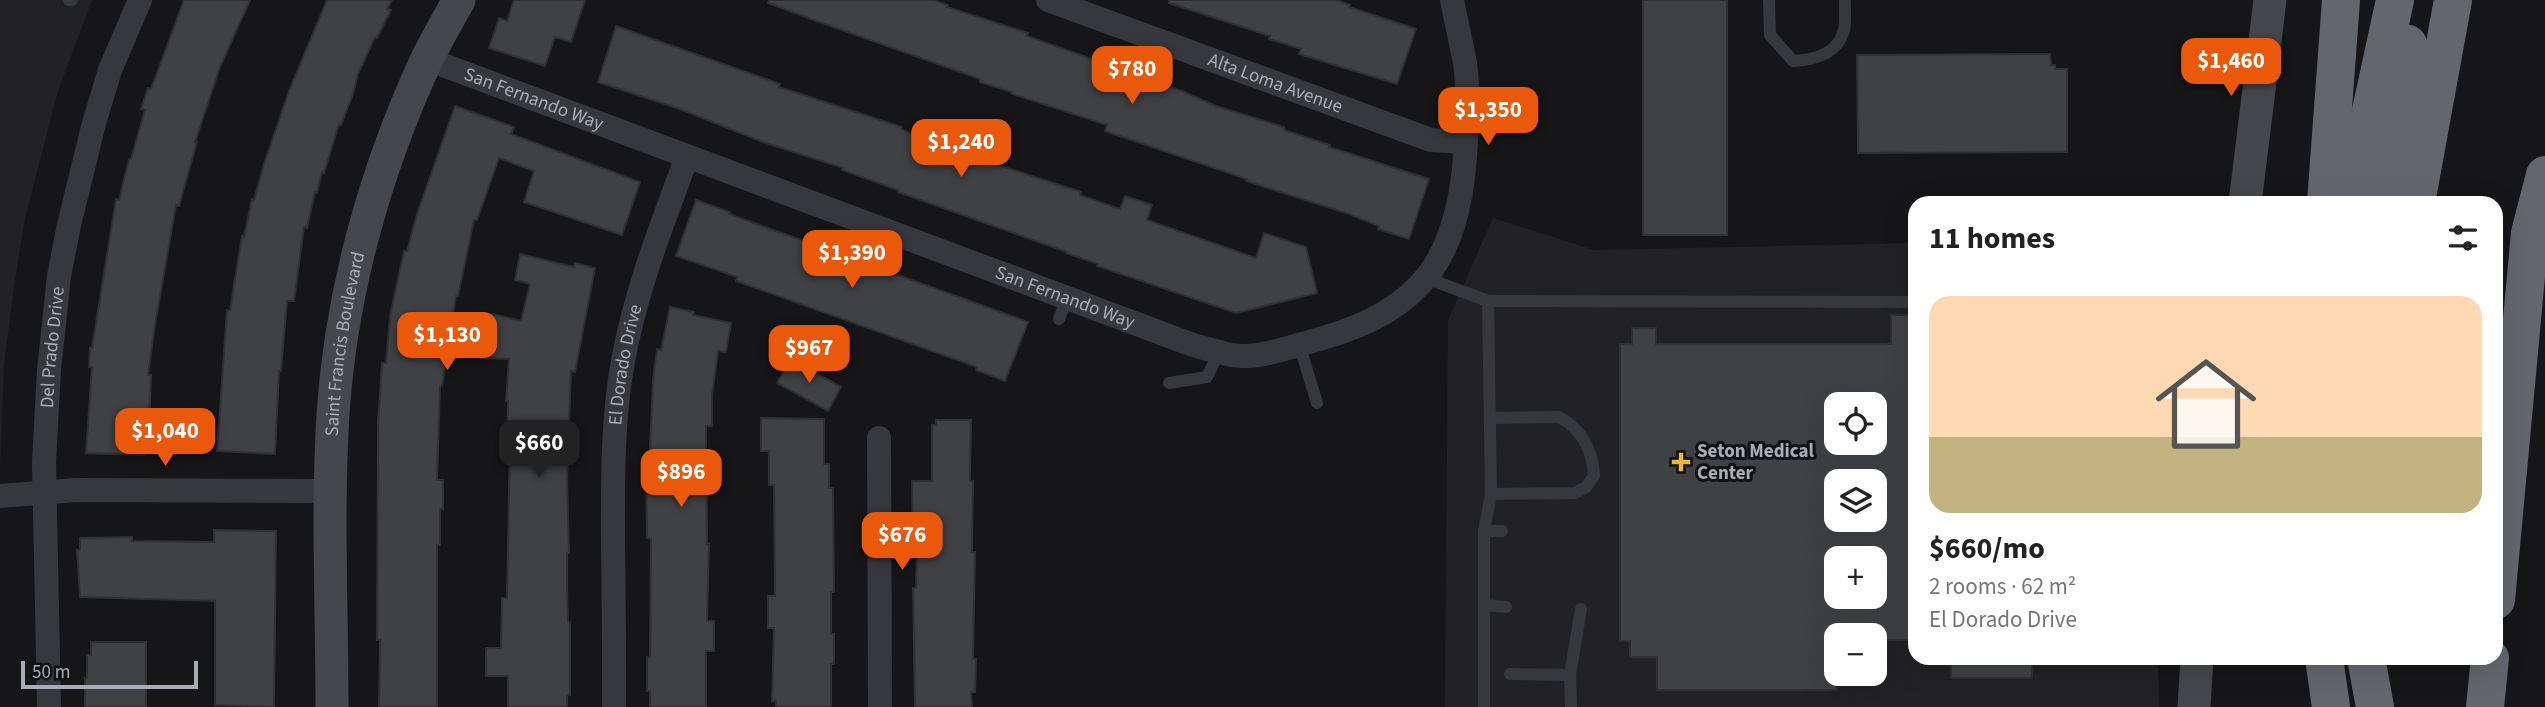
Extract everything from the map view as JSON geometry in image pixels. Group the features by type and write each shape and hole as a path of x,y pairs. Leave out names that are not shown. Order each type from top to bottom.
{"highway":[{"path":"2327,196 2341,0"},
{"path":"2353,196 2395,0"},
{"path":"2391,196 2413,0"},
{"path":"2417,196 2453,0"},
{"path":"2503,524 2530,233 2545,175"},
{"path":"2325,665 2331,707"},
{"path":"2367,665 2375,707"},
{"path":"2485,707 2489,665"}],"street":[{"name":"Del Prado Drive","path":"49,707 45,418 64,251 81,174 110,70 140,0"},
{"name":"Saint Francis Boulevard","path":"332,707 333,414 342,336 354,269 396,132 427,59 459,0"},
{"name":"Alta Loma Avenue","path":"1048,0 1431,140 1466,142"},
{"name":"San Fernando Way","path":"427,59 687,157 1063,309 1219,352 1250,356 1340,333 1379,316 1405,299 1426,278 1452,234 1461,197 1466,142 1465,65 1452,0"},
{"path":"2246,196 2270,0"},
{"name":"El Dorado Drive","path":"614,707 613,470 623,361 651,255 687,157"},
{"path":"879,438 880,707"},
{"path":"0,496 76,491 331,491"},
{"path":"2194,707 2197,665"}],"lane":[{"path":"1769,0 1770,35 1793,61 1813,60 1834,49 1844,33 1845,0"},
{"path":"1426,278 1488,301 1908,302"},
{"path":"1484,707 1484,531 1491,494 1488,301"},
{"path":"1298,344 1317,403"},
{"path":"1169,383 1206,377 1219,352"},
{"path":"1490,418 1559,417 1569,422 1588,447 1594,476 1586,487 1575,493 1491,494"},
{"path":"1484,531 1502,531"},
{"path":"1484,606 1506,607"},
{"path":"1571,707 1570,675 1581,609"},
{"path":"1510,674 1570,675"}],"shaded area":[{"path":"0,0 92,0 58,91 25,218 4,365 0,468"},
{"name":"Seton Medical Center","path":"1493,218 1594,250 1908,243 1908,665 2158,665 2159,707 1445,707 1448,320"}],"building":[{"path":"184,0 250,0 220,67 195,142 179,206 176,205 148,375 151,375 150,404 148,419 145,419 144,455 86,453 92,367 89,367 90,348 116,199 119,200 131,159 145,110 141,109 148,88 151,89"},
{"path":"327,0 392,0 387,9 391,10 358,74 324,173 322,172 317,193 315,192 307,228 304,227 294,301 287,301 279,371 275,454 217,451 227,310 230,310 242,236 244,237 252,199 254,200 289,91"},
{"path":"514,0 585,0 571,42 555,37 545,66 489,48 499,18 507,21"},
{"path":"769,0 934,0 948,5 947,7 1028,33 1027,36 1182,91 1216,106 1284,127 1284,130 1330,145 1329,147 1429,179 1409,239 1378,229 1379,226 1349,214 1105,131 1107,125 1012,94 980,82 980,79 768,3"},
{"path":"1169,0 1336,0 1350,5 1349,7 1416,29 1397,84 1299,54 1301,49 1269,39 1270,36 1169,3"},
{"path":"1643,0 1727,0 1727,235 1643,235"},
{"path":"616,26 780,84 779,87 902,127 901,129 912,134 950,147 960,124 997,134 989,162 1081,192 1080,195 1120,209 1125,196 1152,205 1147,220 1256,258 1264,233 1306,247 1317,293 1236,313 1097,266 1098,264 1067,252 898,192 842,170 843,168 598,82"},
{"path":"2050,54 2051,65 2055,65 2055,69 2067,69 2067,152 1858,153 1857,55"},
{"path":"455,106 514,127 511,134 640,182 622,235 524,202 534,171 499,158 477,220 474,220 456,296 440,386 437,480 443,480 443,509 440,509 440,545 437,545 437,707 379,707 378,423 382,363 386,363 390,316 404,251 407,251 417,214"},
{"path":"696,200 1028,322 1005,381 976,370 977,367 736,281 737,277 676,256"},
{"path":"520,254 574,267 575,263 595,268 575,372 571,371 567,480 570,695 567,695 567,707 508,707 508,676 486,676 486,648 501,648 502,598 507,598 510,440 507,440 506,401 509,359 484,358 493,314 521,321 530,284 515,280"},
{"path":"670,307 731,323 726,352 718,351 712,395 712,426 706,426 709,544 707,621 714,621 714,651 706,651 706,707 650,707 650,691 647,691 647,657 650,657 651,539 647,538 646,470 649,470 657,349 661,350"},
{"path":"1891,315 1908,315 1908,640 1887,640 1887,623 1824,623 1824,686 1836,686 1836,690 1657,690 1657,657 1630,657 1630,641 1620,641 1620,344 1632,344 1632,328 1656,328 1656,344 1891,344"},
{"path":"790,359 841,387 828,411 777,383"},
{"path":"761,418 824,419 824,464 829,464 829,488 833,488 834,592 831,592 831,634 834,634 834,664 831,664 831,707 776,707 776,701 772,701 774,628 768,628 768,596 775,596 774,485 769,485 769,451 761,451"},
{"path":"936,420 971,420 972,552 975,552 973,659 976,659 975,692 971,692 972,707 915,707 913,588 916,588 917,546 913,546 912,481 932,481 932,425 936,425"},
{"path":"214,530 276,531 274,707 215,705 215,601 80,597 77,550 80,550 80,538 132,537 132,541 214,542"},
{"path":"91,642 146,642 146,707 85,707 87,655 91,655"},
{"path":"1951,665 2032,665 2032,678 1951,678"}],"place":[{"name":"Seton Medical Center","path":"1681,462"}]}
